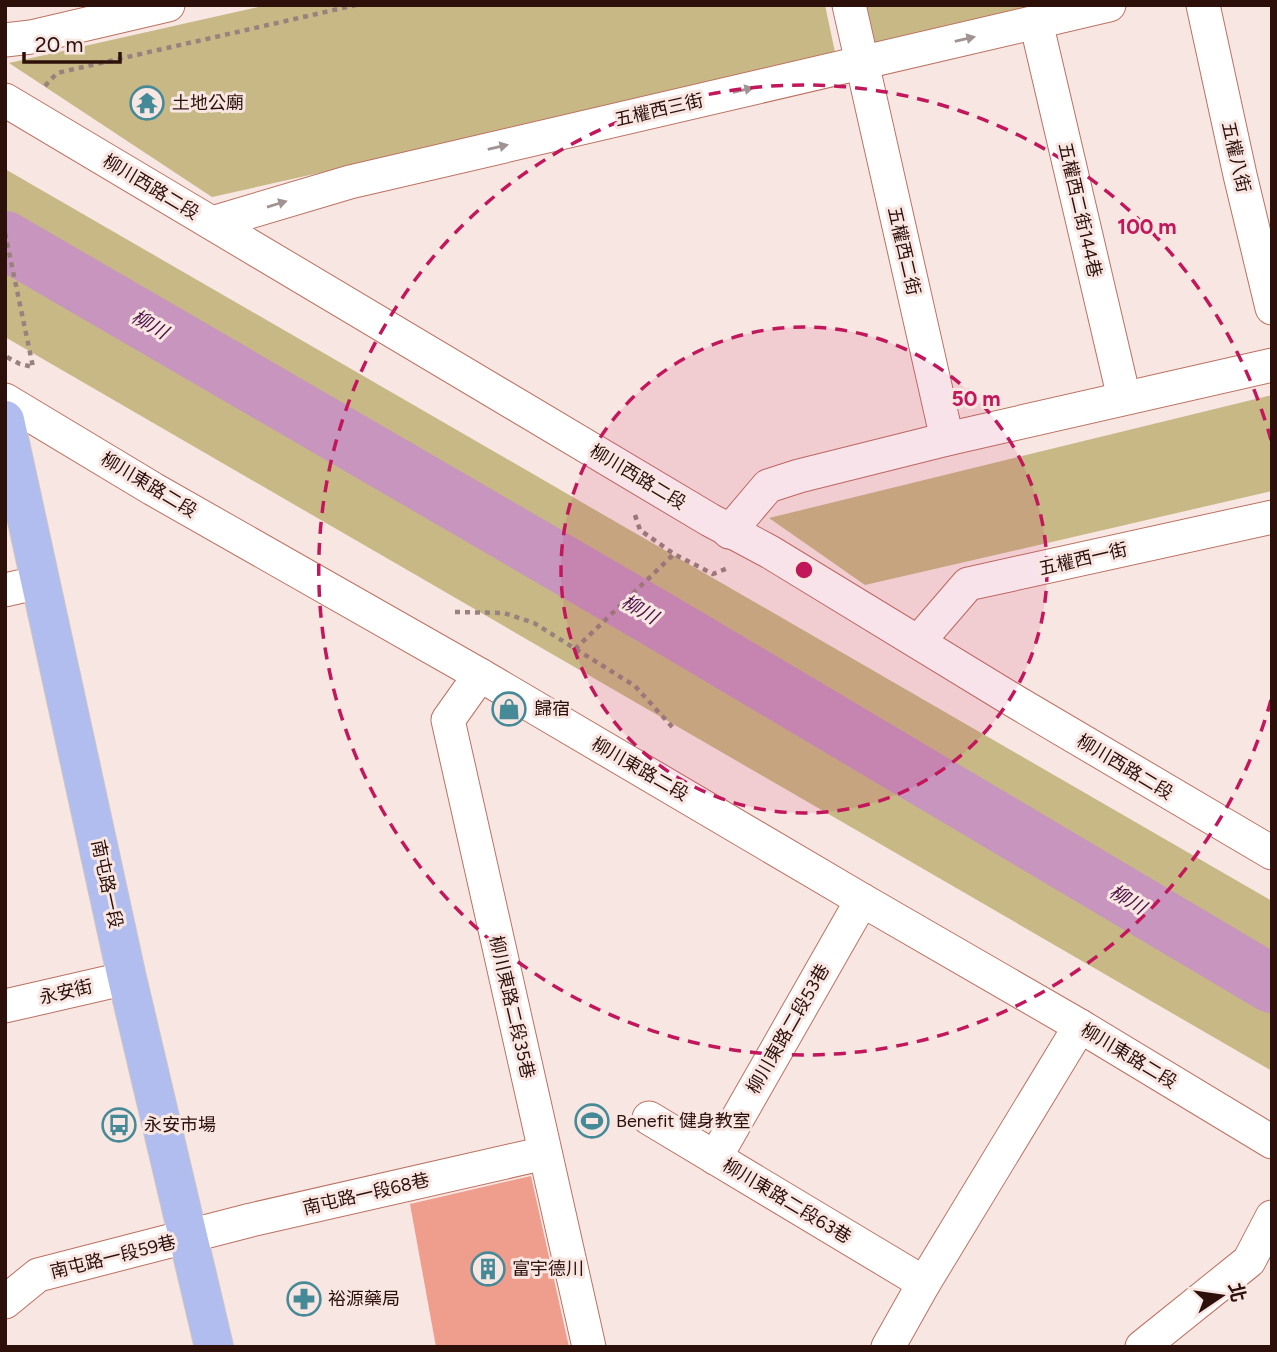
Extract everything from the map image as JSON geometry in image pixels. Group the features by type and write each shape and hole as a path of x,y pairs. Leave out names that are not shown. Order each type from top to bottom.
{"main road":[{"name":"南屯路一段","path":"5,420 23,586 127,978 214,1347"}],"street":[{"path":"5,40 32,37 169,5"},
{"path":"849,5 862,62"},
{"name":"五權西三街","path":"212,223 350,182 1109,5"},
{"name":"五權八街","path":"1203,5 1272,308"},
{"name":"五權西二街144巷","path":"1037,22 1124,398"},
{"name":"五權西二街","path":"862,62 947,439"},
{"name":"柳川西路二段","path":"5,100 729,532 770,552 1272,853"},
{"path":"729,532 768,486 799,476 947,439 1272,365"},
{"name":"柳川東路二段","path":"5,400 153,489 480,675 1080,1026 1272,1142"},
{"name":"五權西一街","path":"918,642 968,584 1272,517"},
{"name":"柳川東路二段35巷","path":"480,675 448,720 589,1347"},
{"name":"柳川東路二段53巷","path":"715,1158 862,900"},
{"name":"永安街","path":"5,1006 127,978"},
{"path":"888,1347 1080,1026"},
{"name":"柳川東路二段63巷","path":"649,1118 924,1283"},
{"name":"南屯路一段68巷","path":"188,1238 251,1220 545,1153"},
{"path":"1142,1347 1249,1261 1272,1217"},
{"name":"南屯路一段59巷","path":"5,1303 38,1275 188,1238"}],"path":[{"path":"57,73 356,5"},
{"path":"5,233 33,367 5,356"},
{"path":"634,513 640,530 674,554 713,574 728,568"},
{"path":"575,649 674,554"},
{"path":"456,612 504,613 534,623 635,686 675,730"}],"shaded area":[{"path":"267,5 825,5 836,57 212,197 9,63"},
{"path":"862,5 1041,5 872,47"},
{"path":"5,169 1272,901 1272,1071 5,337"},
{"path":"1272,395 1272,491 865,585 769,518"}],"building":[{"name":"富宇德川","path":"531,1176 569,1347 436,1347 410,1204"}],"waterway":[{"name":"柳川","path":"5,240 657,619 1272,984"}],"place":[{"name":"土地公廟","path":"147,103"},
{"name":"歸宿","path":"509,709"},
{"name":"Benefit 健身教室","path":"592,1121"},
{"name":"永安市場","path":"119,1125"},
{"name":"富宇德川","path":"488,1269"},
{"name":"裕源藥局","path":"304,1299"}]}
